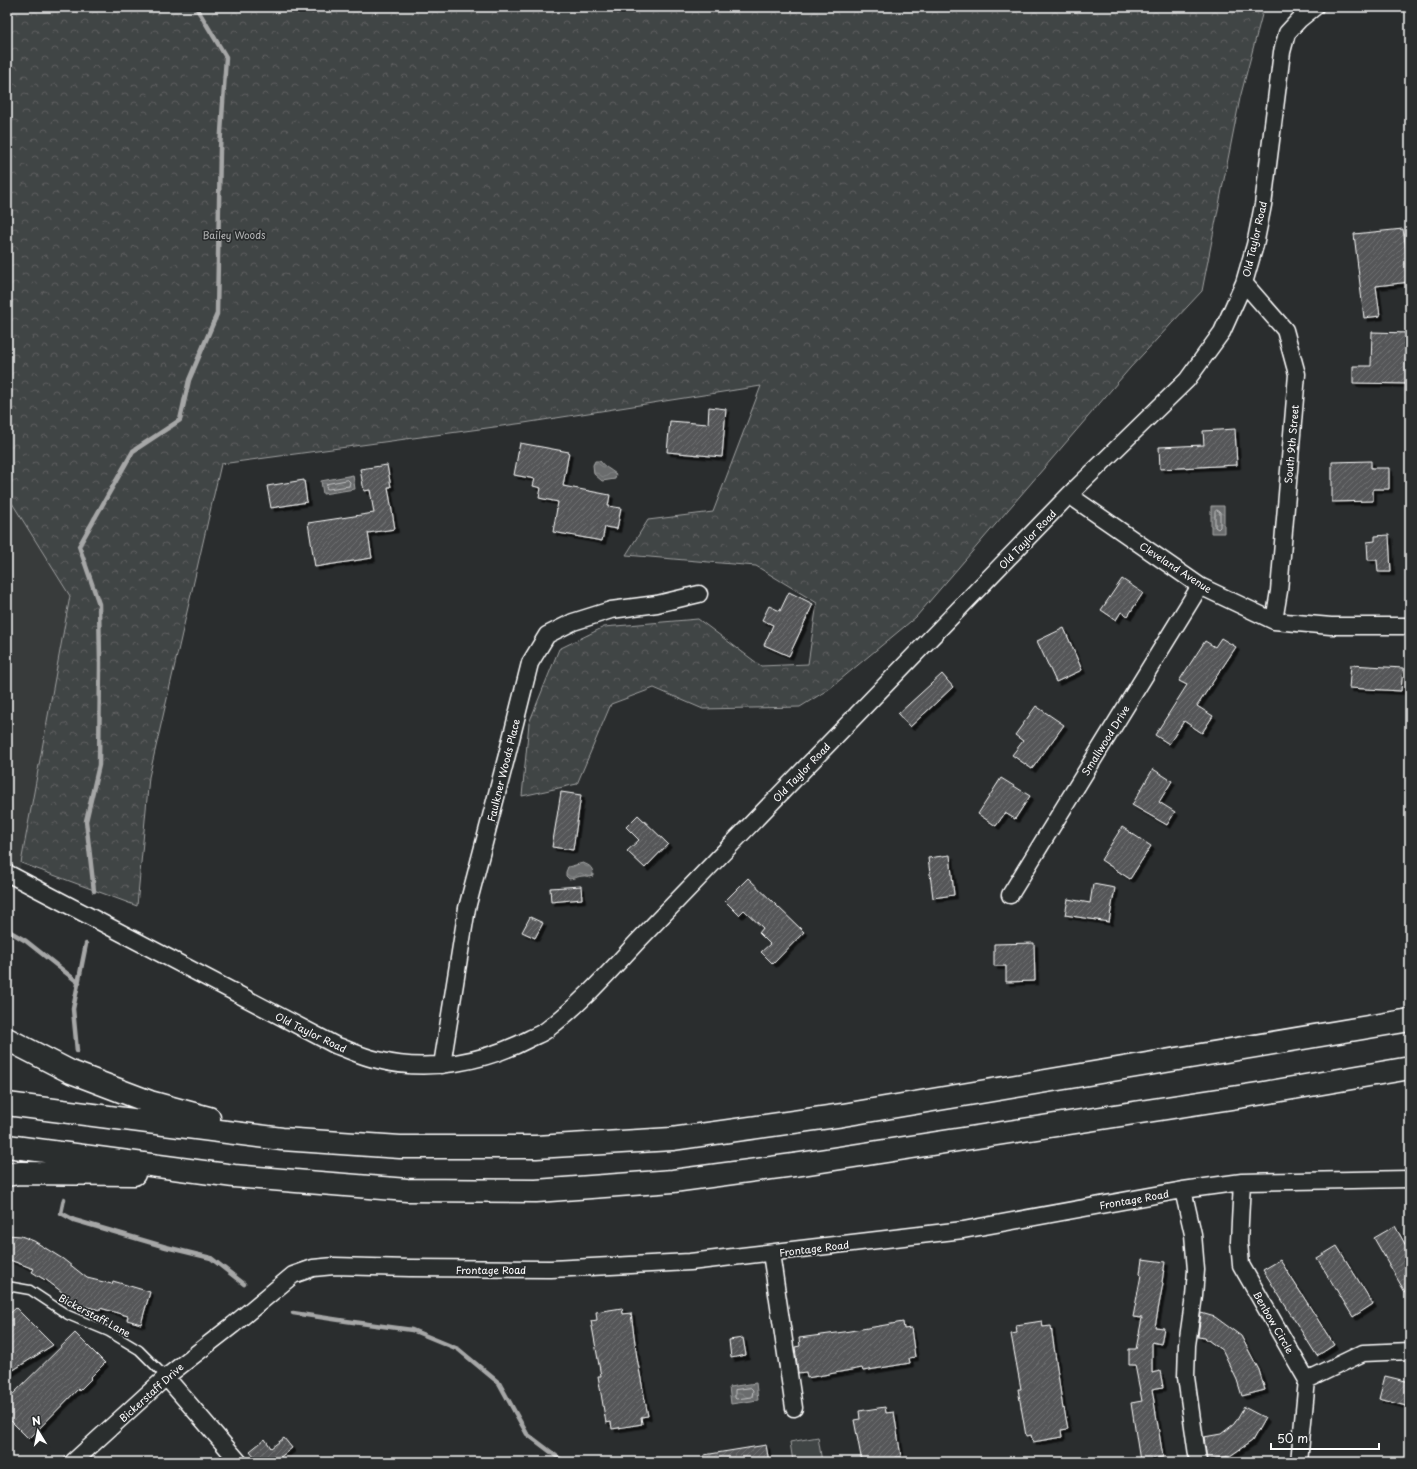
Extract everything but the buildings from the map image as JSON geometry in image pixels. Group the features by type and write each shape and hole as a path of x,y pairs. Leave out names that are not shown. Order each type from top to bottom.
{"highway":[{"path":"1335,1032 1410,1013"},
{"path":"7,1104 282,1139 400,1147 536,1148 672,1139 843,1115 1410,1020"},
{"path":"7,1039 71,1072 150,1102 282,1139"},
{"path":"7,1146 234,1176 408,1190 536,1191 674,1180 801,1164 1264,1094 1410,1068"},
{"path":"1356,1077 1410,1078"},
{"path":"7,1175 20,1173 234,1176"}],"street":[{"name":"Old Taylor Road","path":"7,873 335,1045 378,1060 414,1066 442,1065 476,1060 511,1049 548,1029 584,997 1069,495 1187,380 1222,332 1244,283 1263,205 1287,33 1299,20 1315,7"},
{"name":"South 9th Street","path":"1244,283 1285,330 1297,374 1279,591 1274,621"},
{"name":"Cleveland Avenue","path":"1069,495 1200,586 1274,621 1331,626 1410,626"},
{"name":"Smallwood Drive","path":"1010,895 1200,586"},
{"name":"Faulkner Woods Place","path":"442,1065 467,908 530,663 547,636 573,622 612,610 657,604 699,594"},
{"name":"Frontage Road","path":"233,1325 293,1275 313,1268 334,1266 551,1269 690,1262 963,1230 1183,1190 1242,1182 1410,1179"},
{"name":"Benbow Circle","path":"1242,1182 1239,1242 1241,1265 1307,1380"},
{"path":"1183,1190 1193,1234 1196,1270 1187,1345 1186,1377 1198,1462"},
{"path":"771,1253 794,1408"},
{"name":"Bickerstaff Drive","path":"73,1462 166,1377 233,1325"},
{"path":"1298,1462 1307,1380 1363,1353 1410,1351"},
{"path":"166,1377 239,1462"}],"lane":[{"name":"Bickerstaff Lane","path":"7,1286 30,1290 68,1315 109,1332 139,1350 166,1377"}],"shaded area":[{"path":"7,495 70,596 16,889 7,888"}],"green space":[{"name":"Bailey Woods","path":"7,7 1264,7 1240,98 1202,291 1130,368 916,617 829,689 800,707 703,709 654,688 611,704 577,784 522,796 529,723 559,649 604,627 698,619 761,666 808,664 817,603 756,566 626,555 648,520 713,512 761,386 524,423 221,464 149,777 137,906 21,863 70,596 7,495"},
{"path":"818,1437 822,1462 793,1462 790,1442"}],"water":[{"path":"595,461 600,461 616,474 615,479 602,481 594,474 593,465"},
{"path":"353,475 355,489 323,494 321,481"},
{"path":"1211,506 1224,506 1224,533 1211,533"},
{"path":"583,863 591,868 593,871 593,876 582,876 569,879 566,876 568,867"},
{"path":"756,1383 758,1400 731,1404 729,1387"}],"waterway":[{"path":"94,891 86,821 99,765 99,604 79,546 133,451 180,420 189,380 217,314 220,148 226,57 196,7"},
{"path":"7,930 26,941 79,983"},
{"path":"77,1051 73,1009 86,944"},
{"path":"64,1199 61,1213 74,1220 166,1247 211,1258 244,1284"},
{"path":"293,1313 412,1330 458,1349 499,1383 527,1434 564,1462"}]}
